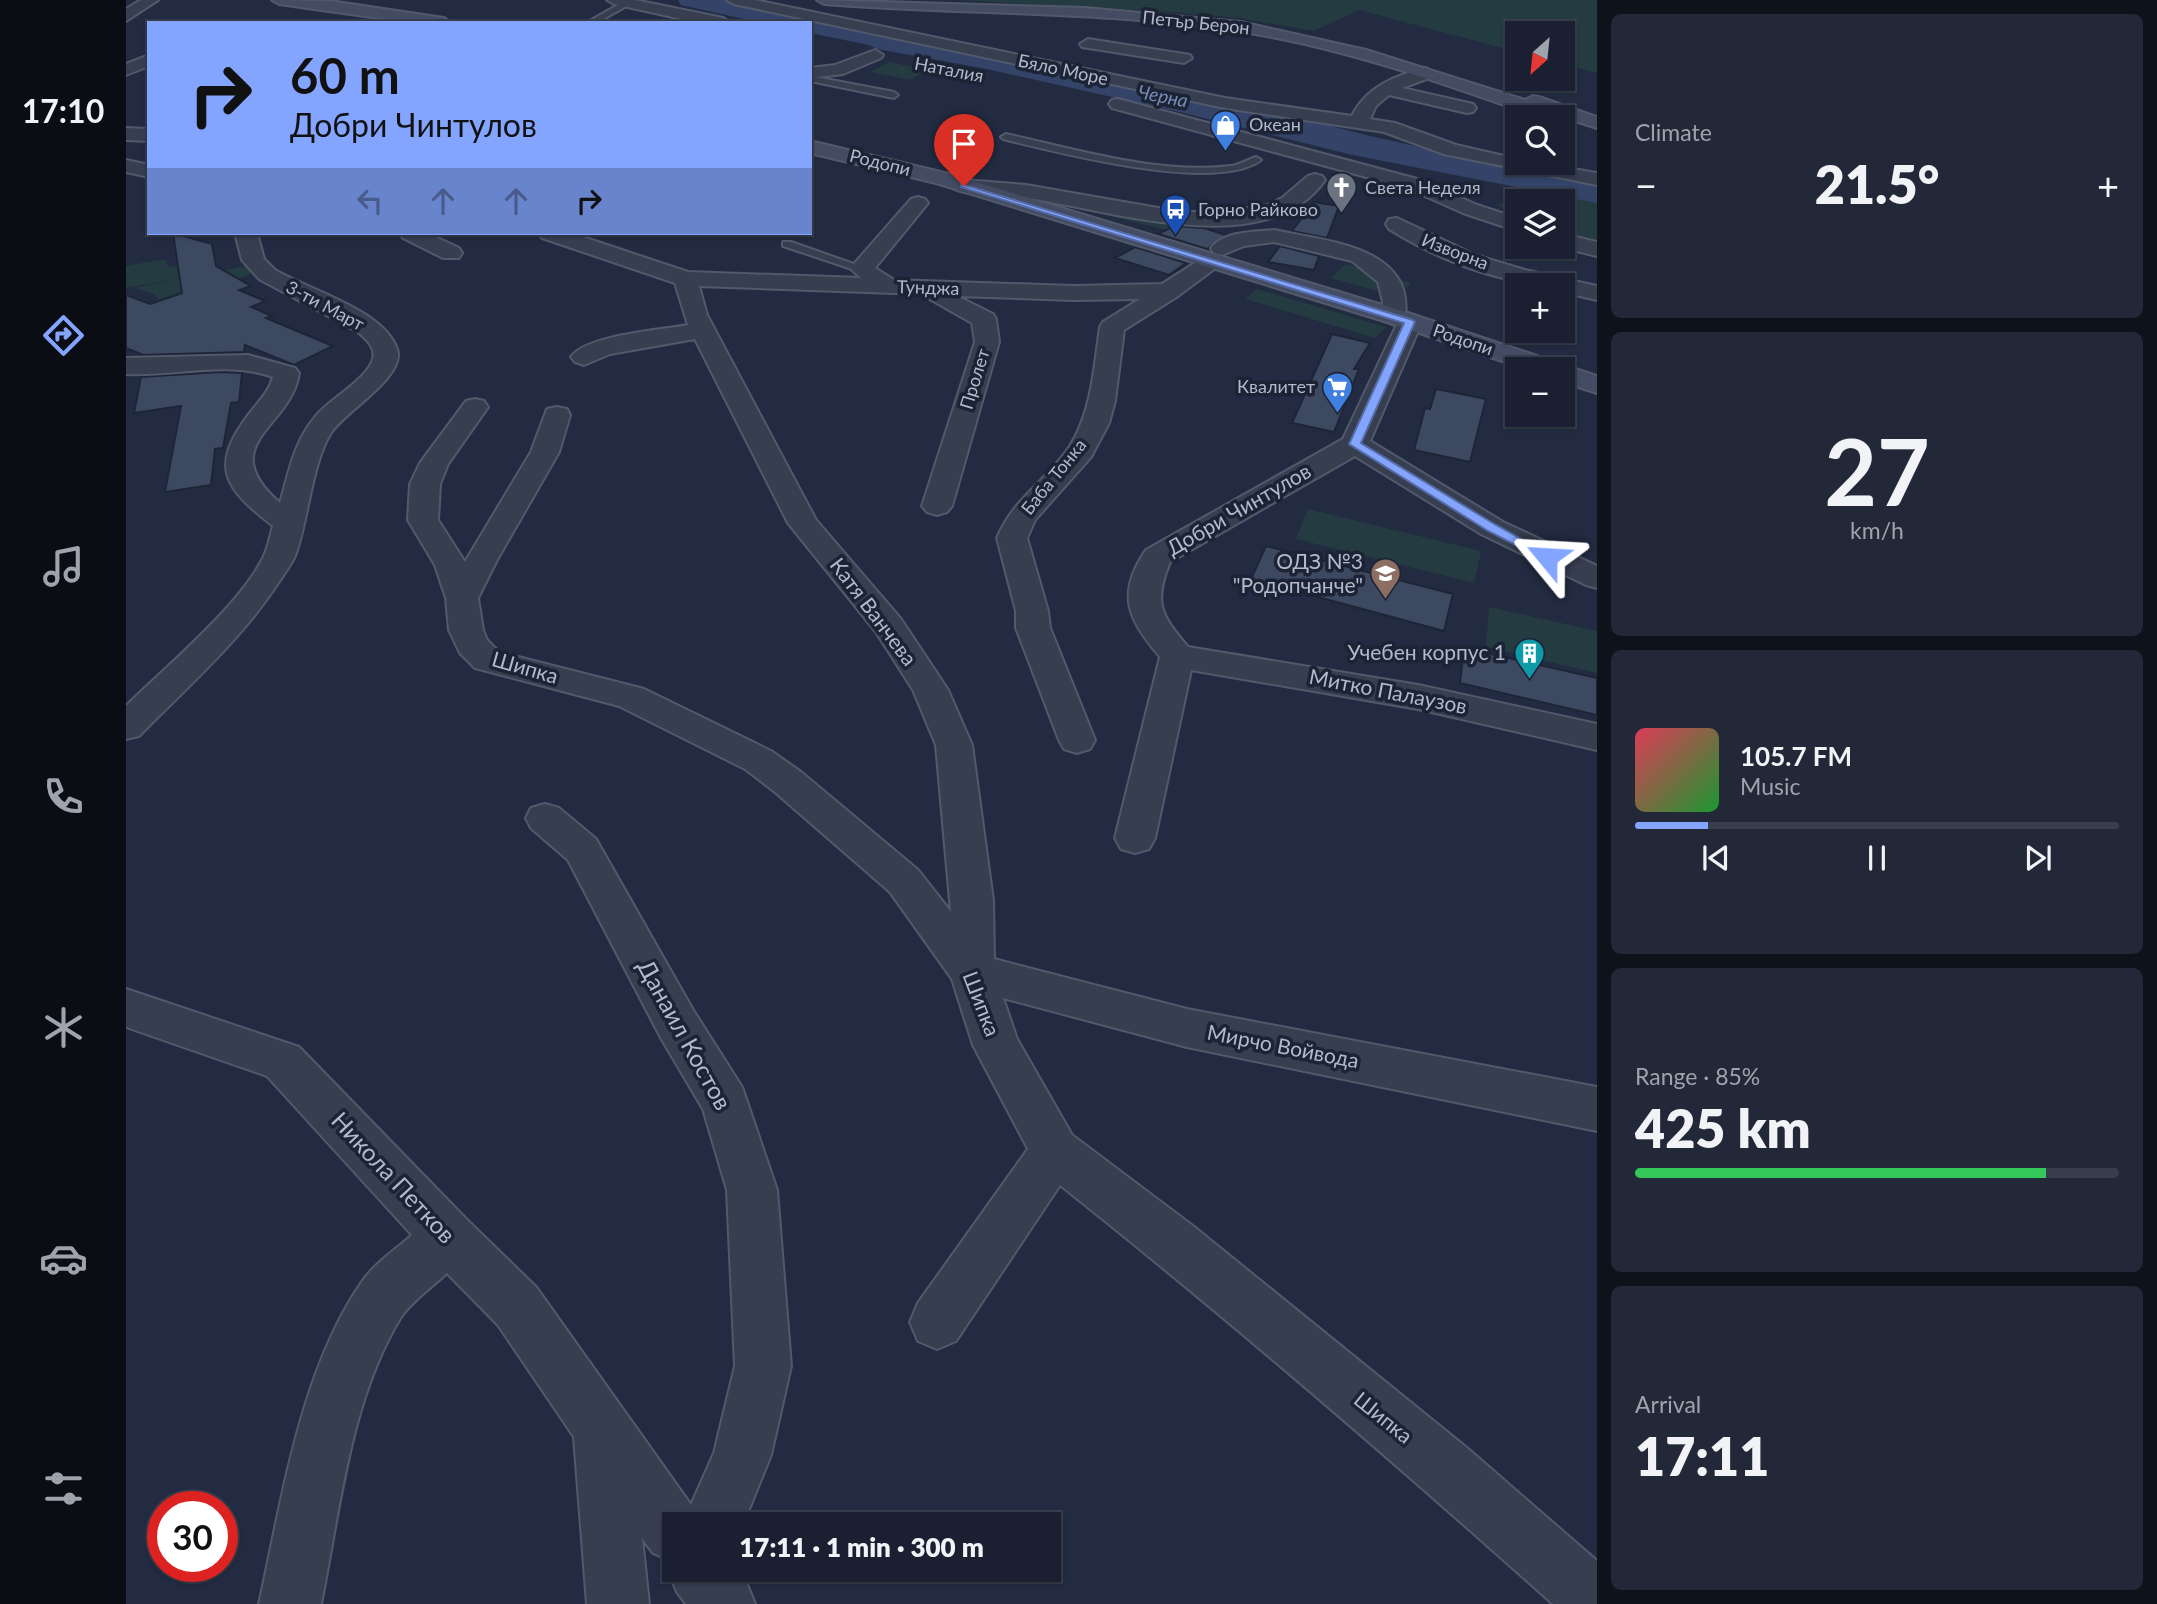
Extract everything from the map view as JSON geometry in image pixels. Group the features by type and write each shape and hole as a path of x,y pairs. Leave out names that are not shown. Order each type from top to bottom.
{"main road":[{"path":"279,0 430,21"},
{"name":"Петър Берон","path":"824,0 1112,15 1195,21 1272,32 1355,51 1520,105"},
{"name":"Петър Берон","path":"912,0 1165,14 1275,27 1383,52 1597,123"},
{"path":"1575,124 1597,132"},
{"name":"Родопи","path":"812,147 852,155 964,186 1208,259 1514,357"},
{"path":"1575,377 1597,385"}],"street":[{"path":"126,16 151,0"},
{"name":"Бяло Море","path":"734,0 1070,72 1275,112 1388,127 1451,150 1597,179"},
{"path":"621,1 714,21"},
{"path":"1070,72 1088,44 1112,15"},
{"path":"1088,44 1184,58"},
{"path":"812,75 820,70 837,70 881,56 849,49"},
{"path":"126,70 147,61"},
{"path":"1359,122 1364,108 1384,89 1426,73"},
{"path":"1384,89 1466,108"},
{"path":"1101,100 1414,184 1505,223"},
{"path":"1170,120 1275,167 1340,186"},
{"path":"126,134 147,135"},
{"path":"126,166 147,171"},
{"path":"964,186 1026,191 1168,216 1200,218 1244,217 1286,205 1315,180"},
{"path":"890,287 862,269 918,203"},
{"path":"1414,206 1505,225"},
{"name":"Изворна","path":"1397,224 1418,239 1485,265 1597,293"},
{"name":"3-ти Март","path":"247,235 256,265 274,279 364,325 382,339 387,353 381,369 320,426 312,441 287,523"},
{"path":"415,235 451,253"},
{"path":"556,235 686,279"},
{"name":"Баба Тонка","path":"1077,740 1033,628 1032,611 1012,538 1021,517 1081,451 1095,423 1102,401 1112,327 1170,291 1208,259 1239,240 1274,236 1360,256 1389,279 1401,319"},
{"path":"1575,244 1597,249"},
{"name":"Тунджа","path":"686,279 1073,293 1170,291"},
{"name":"Катя Ванчева","path":"686,279 695,315 803,523 889,625 930,690 954,745 972,900 972,972"},
{"name":"Пролет","path":"921,287 959,304 984,320 987,342 937,506"},
{"path":"1401,319 1355,444 1492,528 1597,578"},
{"path":"584,356 625,343 704,330"},
{"path":"126,366 144,368 236,362 267,363 286,373 285,385 250,429 240,454 240,479 257,500 287,523 279,557 254,595 212,642 126,727"},
{"name":"Шипка","path":"475,407 434,463 425,484 423,508 423,520 451,565 462,598 466,630 472,645 487,660 631,697 758,760 789,782 904,881 972,972 996,1045 1055,1151 1175,1244 1593,1595"},
{"path":"462,598 481,560 545,452 557,415"},
{"name":"Добри Чинтулов","path":"1177,656 1152,626 1142,604 1144,584 1157,557 1355,444"},
{"path":"1135,838 1177,656"},
{"name":"Митко Палаузов","path":"1177,656 1406,694 1597,737"},
{"name":"Данаил Костов","path":"545,818 582,850 677,1024 725,1102 752,1190 763,1366 742,1455 718,1512"},
{"name":"Мирчо Войвода","path":"972,972 1187,1028 1597,1109"},
{"name":"Никола Петков","path":"126,1008 283,1061 448,1237 517,1306 662,1515"},
{"path":"937,1322 1055,1151"},
{"path":"290,1604 319,1467 345,1368 384,1296 448,1237"},
{"name":"Никола Петков","path":"601,1426 618,1604"},
{"path":"708,1582 724,1604"}],"lane":[{"path":"593,21 621,1"},
{"path":"812,76 894,95"},
{"path":"1006,137 1145,163 1209,170 1275,167"},
{"path":"787,244 862,269"}],"green space":[{"path":"959,0 1597,0 1597,73 1575,67 1575,21 1505,21 1505,49 1359,10 1314,31 1238,18"},
{"path":"889,62 928,70 910,80 870,72"},
{"path":"1597,187 1597,246 1575,239 1575,189 1550,189"},
{"path":"1040,199 1178,224 1166,230"},
{"path":"165,259 168,267 201,261 206,274 255,264 249,275 194,293 250,348 216,353 160,328 152,303 159,300 154,294 134,288 178,279 126,288 126,266"},
{"path":"1346,264 1411,283 1399,297 1331,278"},
{"path":"1257,289 1386,327 1375,338 1245,299"},
{"path":"1308,509 1481,551 1474,583 1296,539"},
{"path":"1489,607 1597,631 1597,673 1486,647"}],"water":[{"path":"851,37 917,47 1169,101 1213,103 1288,115 1505,166 1505,175 1558,175 1597,181 1597,203 1575,199 1575,189 1526,189 1348,154 1184,113 982,68 877,49"}],"building":[{"path":"1314,202 1339,206 1327,238 1292,231"},
{"path":"1174,226 1204,228 1226,235 1207,249 1158,234"},
{"path":"173,235 212,244 216,266 251,286 239,290 265,301 251,307 272,316 266,318 333,346 294,365 245,345 244,352 143,355 126,348 126,295 150,304 182,293"},
{"path":"1280,246 1319,256 1314,270 1268,262"},
{"path":"1135,247 1186,263 1169,275 1115,258"},
{"path":"1332,334 1370,343 1354,369 1359,369 1334,432 1292,423"},
{"path":"242,373 239,402 231,403 223,448 215,449 211,485 165,492 181,406 134,413 141,377"},
{"path":"1436,389 1486,399 1470,462 1414,450 1425,408 1430,409"},
{"path":"1266,546 1453,594 1444,631 1251,579"},
{"name":"Учебен корпус 1","path":"1464,648 1597,678 1597,715 1460,683"}],"waterway":[{"name":"Черна","path":"690,0 790,21"},
{"name":"Черна","path":"812,25 1217,107 1281,124"}],"place":[{"name":"Океан","path":"1226,152"},
{"name":"Света Неделя","path":"1342,215"},
{"name":"Горно Райково","path":"1175,237"},
{"name":"Квалитет","path":"1338,414"},
{"name":"ОДЗ №3 \"Родопчанче\"","path":"1386,601"},
{"name":"Учебен корпус 1","path":"1529,680"}],"route":[{"path":"964,186 1410,322 1355,444 1492,528 1547,557"}]}
